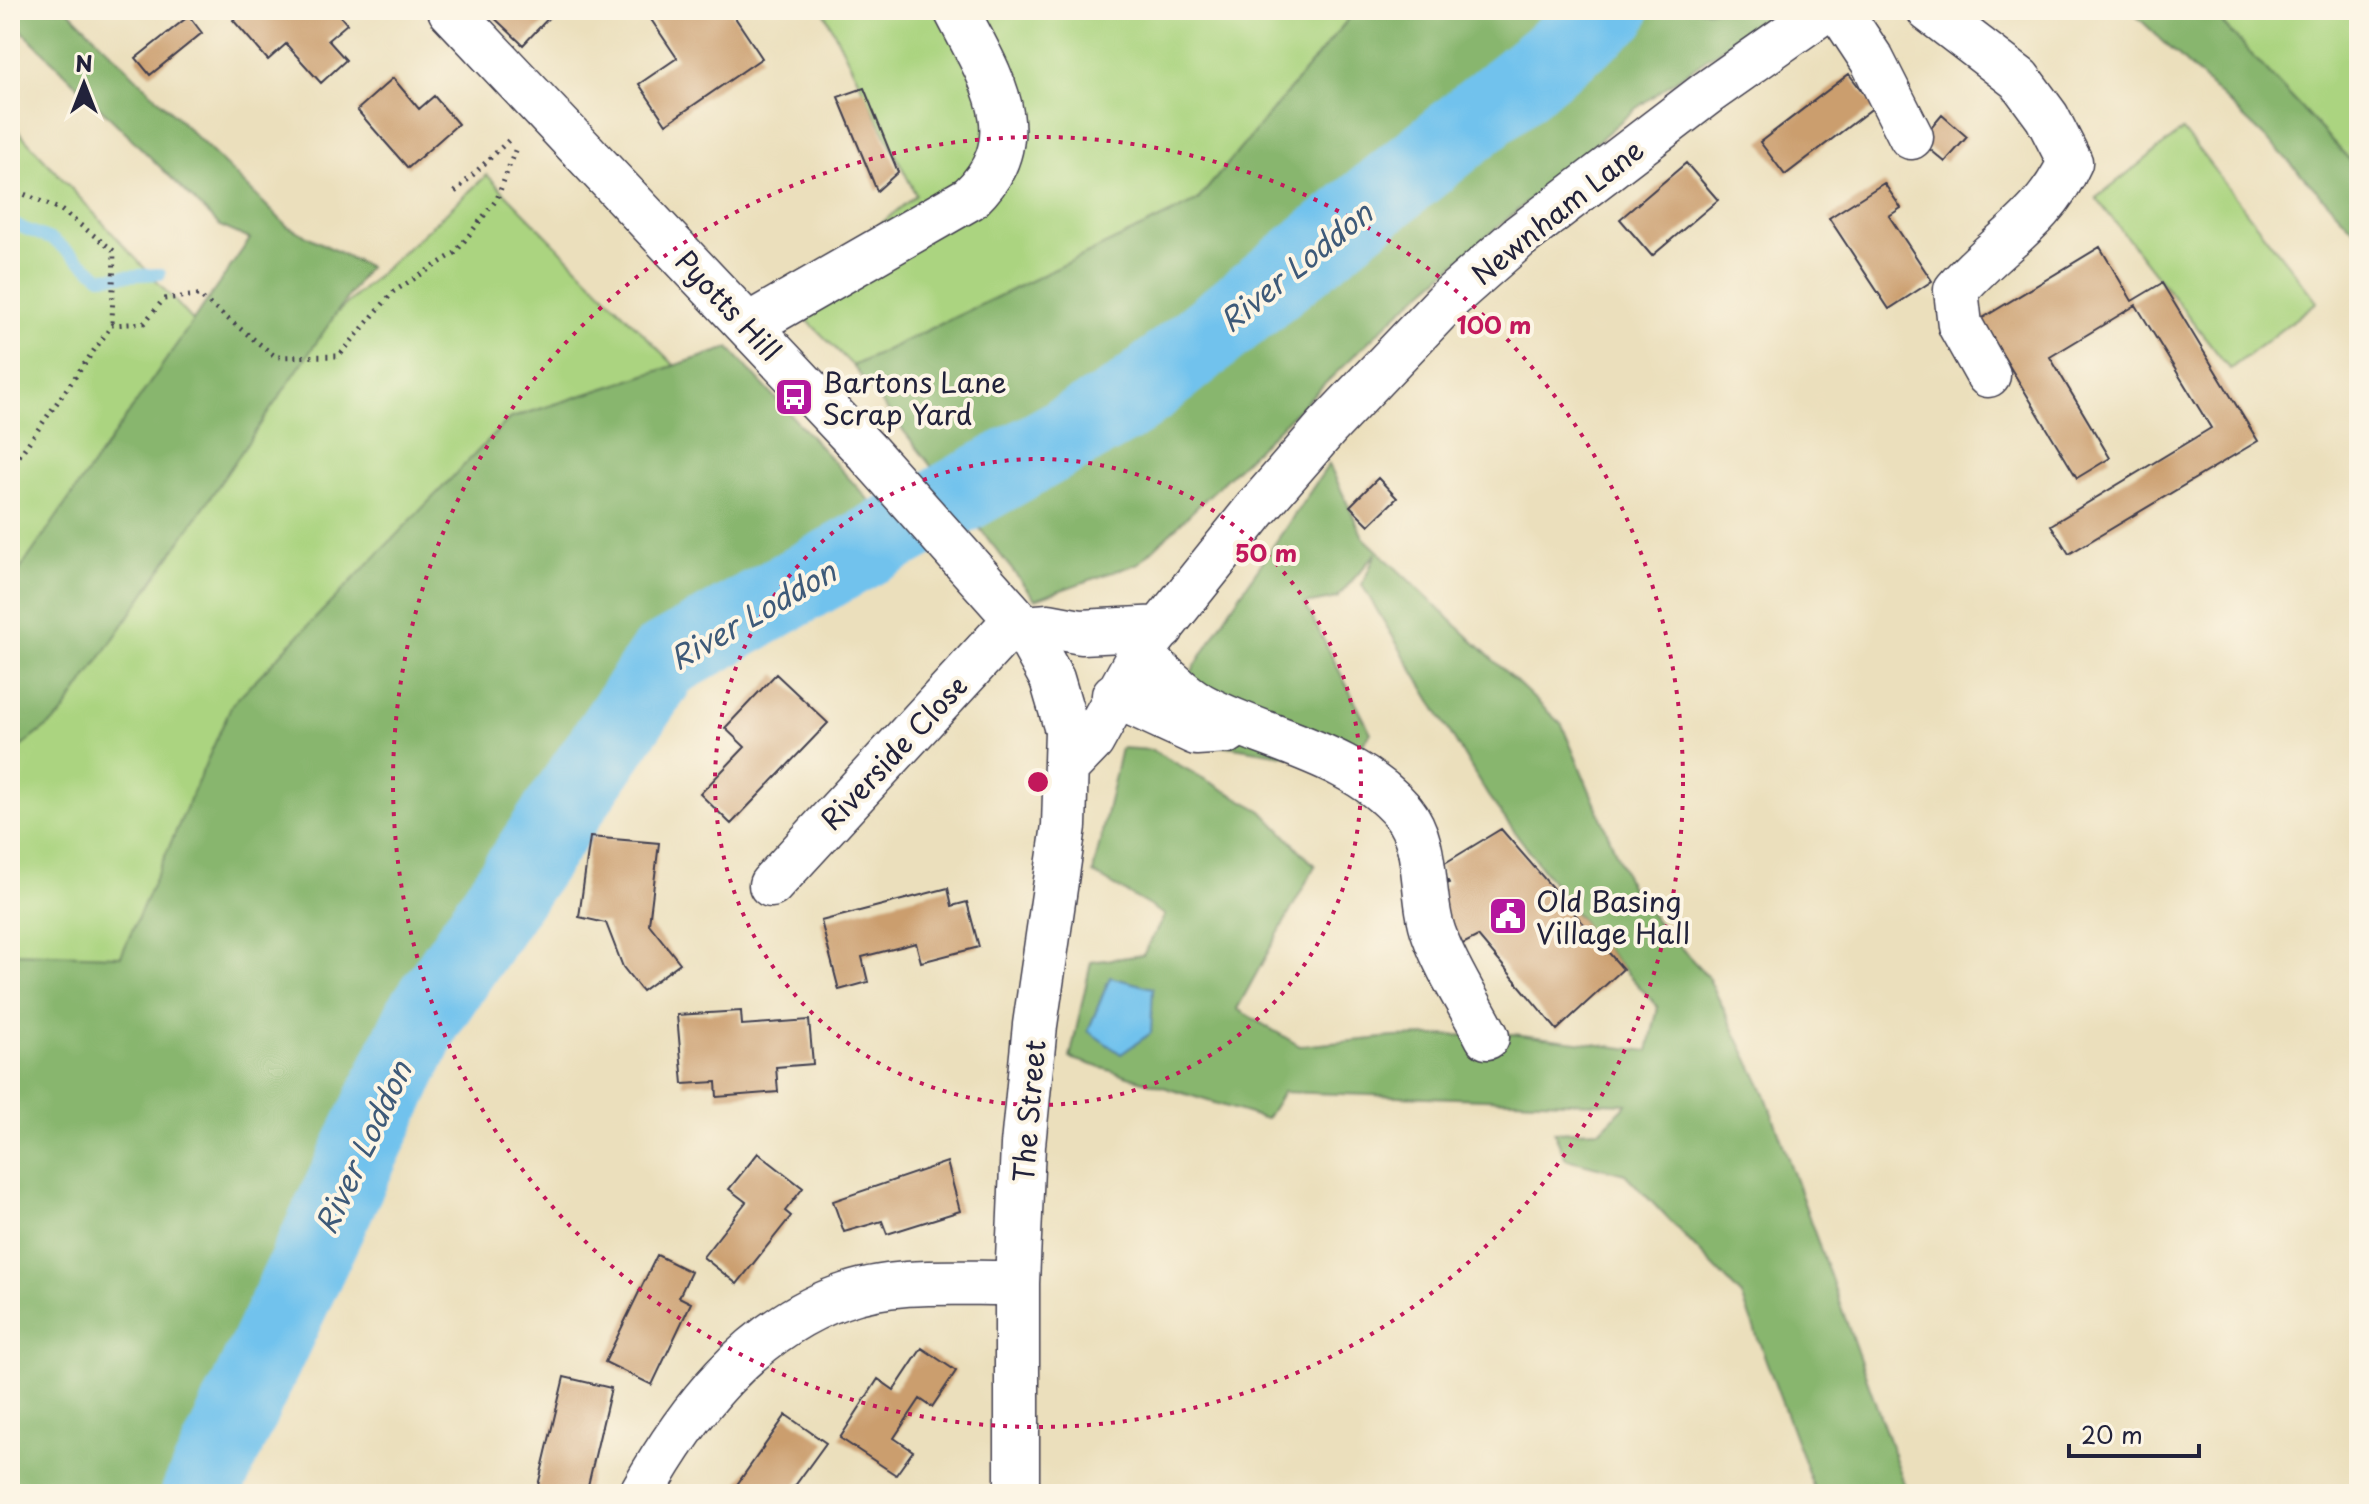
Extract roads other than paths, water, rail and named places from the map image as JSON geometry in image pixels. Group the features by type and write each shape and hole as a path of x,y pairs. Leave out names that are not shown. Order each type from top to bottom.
{"street":[{"name":"Pyotts Hill","path":"450,10 536,115 749,325 1020,624 1052,679 1066,749"},
{"path":"749,325 970,198 987,182 1000,158 1003,119 990,75 956,10"},
{"name":"Newnham Lane","path":"1066,749 1092,741 1114,695 1151,641 1327,427 1451,297 1519,237 1707,93 1825,10"},
{"path":"1839,10 1872,60 1911,137"},
{"path":"1929,10 2019,79 2047,117 2070,162 2057,192 2031,221 1984,258 1956,290 1960,325 1988,375"},
{"path":"1020,624 1151,641 1202,706 1252,730 1319,753 1379,789 1405,814 1421,854 1434,934 1487,1037"},
{"name":"Riverside Close","path":"771,885 1020,624"},
{"path":"1114,695 1196,733 1252,730"},
{"name":"The Street","path":"1017,1494 1017,1283 1025,1130 1035,1025 1064,826 1066,749"},
{"path":"641,1494 678,1430 710,1391 745,1355 798,1318 842,1296 910,1285 1017,1283"}],"water":[{"path":"1110,977 1153,988 1151,1033 1121,1054 1088,1031"}],"waterway":[{"name":"River Loddon","path":"200,1494 423,1018 664,661 1128,401 1611,10"},
{"path":"10,223 53,240 101,277 160,274"}],"place":[{"name":"Bartons Lane Scrap Yard","path":"794,397"},
{"name":"Old Basing Village Hall","path":"1508,916"}]}
